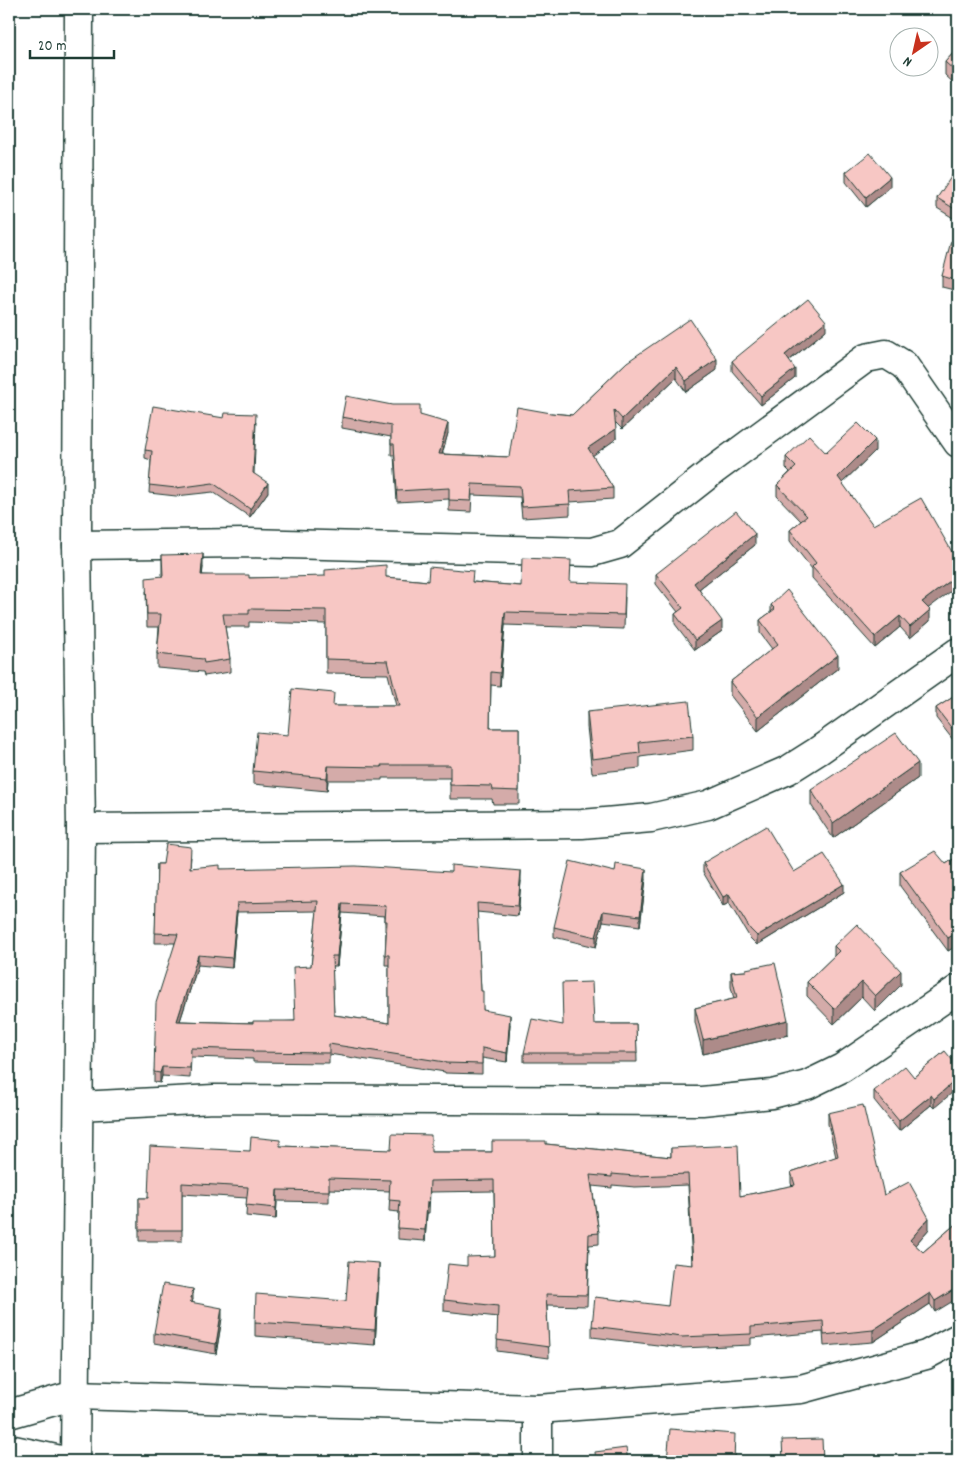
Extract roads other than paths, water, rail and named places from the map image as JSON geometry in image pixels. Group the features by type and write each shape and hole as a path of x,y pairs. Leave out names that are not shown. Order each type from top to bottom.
{"street":[{"path":"75,1461 81,828 77,546 79,9"},
{"path":"77,546 248,543 592,552 620,544 714,470 866,358 886,354 904,365 958,443"},
{"path":"81,828 582,824 650,818 708,805 788,770 958,652"},
{"path":"79,1106 214,1099 702,1101 772,1094 807,1085 842,1068 958,989"},
{"path":"9,1414 75,1395 538,1409 801,1390 926,1356 958,1338"},
{"path":"538,1409 538,1461"},
{"path":"9,1449 65,1461"}]}
